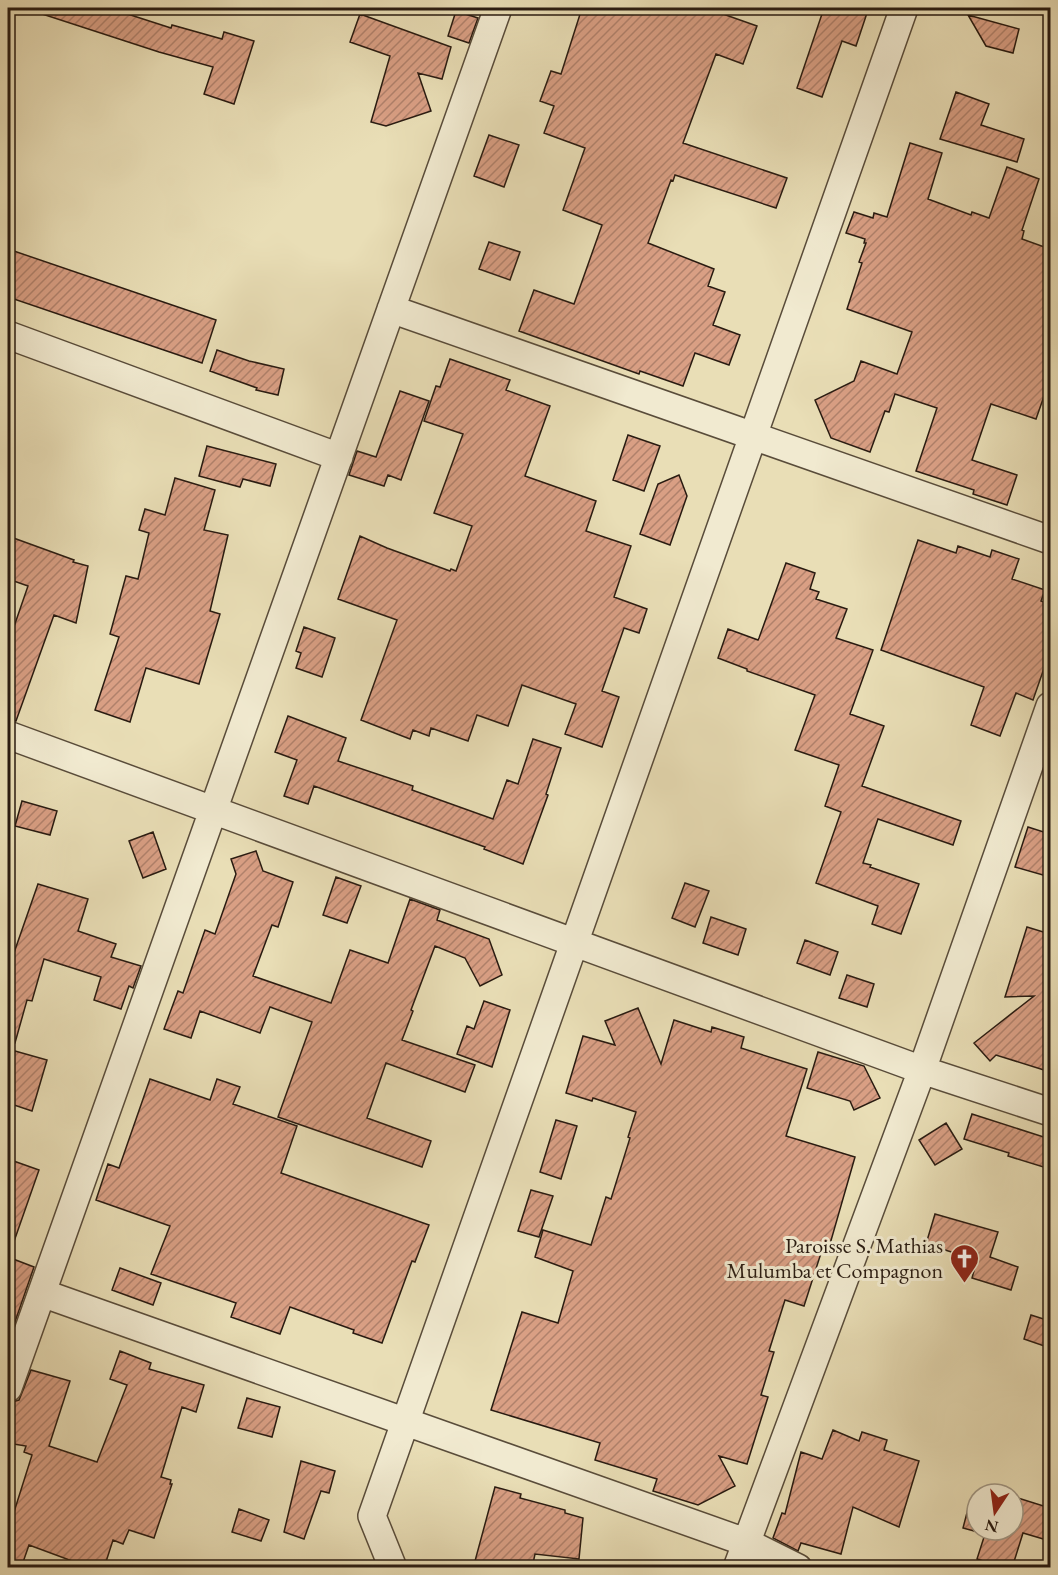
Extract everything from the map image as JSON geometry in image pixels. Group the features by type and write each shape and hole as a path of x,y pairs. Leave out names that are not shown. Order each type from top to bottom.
{"street":[{"path":"8,1388 498,8"},
{"path":"393,1568 372,1516 904,8"},
{"path":"391,309 1050,540"},
{"path":"8,335 339,457"},
{"path":"743,1555 922,1070 1050,706"},
{"path":"8,735 922,1070 1050,1112"},
{"path":"42,1293 405,1421 743,1555 798,1568"}],"building":[{"path":"37,8 109,8 171,28 172,25 222,39 224,32 254,41 234,104 204,94 213,67 36,12"},
{"path":"582,8 706,8 757,26 743,64 716,54 683,143 787,178 776,208 675,175 673,181 671,180 648,243 714,269 708,286 725,292 713,325 740,335 729,365 695,353 683,386 640,371 639,374 519,331 534,290 574,304 602,225 563,210 585,148 544,133 554,106 540,101 551,71 561,74"},
{"path":"824,8 850,8 867,13 856,46 842,41 822,97 797,88"},
{"path":"456,11 478,18 469,43 448,36"},
{"path":"360,14 451,47 442,79 418,73 431,111 386,126 371,122 390,56 350,42"},
{"path":"968,15 1019,29 1013,53 986,46"},
{"path":"956,92 989,104 981,125 1024,139 1017,162 940,139"},
{"path":"489,135 519,145 504,187 474,176"},
{"path":"910,143 942,153 928,199 971,215 972,212 989,218 1007,167 1039,179 1022,230 1024,231 1022,239 1050,249 1050,379 1036,419 991,404 972,460 1017,475 1007,505 973,494 974,490 916,471 937,408 895,394 889,412 885,411 870,452 831,438 815,400 854,381 861,361 897,374 912,332 847,309 866,243 864,243 865,239 846,233 854,212 873,218 874,213 887,217"},
{"path":"489,242 520,252 510,280 479,269"},
{"path":"8,249 216,320 202,363 8,297"},
{"path":"217,350 249,361 284,369 278,395 256,390 257,388 210,371"},
{"path":"450,359 510,380 506,390 550,406 525,476 596,501 586,531 631,546 614,597 647,609 639,633 624,628 602,691 619,697 602,747 565,734 576,704 522,685 508,726 477,715 468,741 431,728 429,736 413,730 410,739 361,720 397,620 338,599 360,536 450,571 451,569 456,571 472,526 434,513 463,434 424,421 436,386 440,387"},
{"path":"400,391 429,401 401,480 388,475 384,486 349,475 357,451 376,457"},
{"path":"628,435 660,446 644,491 613,480"},
{"path":"207,446 276,464 270,486 243,479 240,487 199,476"},
{"path":"679,475 687,496 670,545 640,534 658,484"},
{"path":"175,478 215,490 204,530 228,535 210,611 220,614 199,684 146,668 130,722 95,710 119,637 110,634 126,576 138,579 149,533 139,530 145,509 165,515"},
{"path":"8,536 88,566 76,623 54,615 16,721 8,720 8,644 28,586 8,579"},
{"path":"918,540 956,553 958,546 990,557 992,550 1019,559 1012,579 1045,590 1041,601 1050,604 1050,651 1033,700 1016,693 1000,736 971,725 984,687 881,650"},
{"path":"786,563 815,573 810,589 819,592 816,599 847,609 836,638 873,650 850,714 884,726 862,786 961,821 953,845 878,819 863,863 919,884 901,934 872,924 878,906 816,883 841,812 825,806 839,765 795,750 815,695 747,671 747,669 718,658 728,629 758,640"},
{"path":"304,627 335,638 322,677 296,668 301,653 296,651"},
{"path":"288,716 346,738 338,761 413,786 412,790 493,819 507,780 518,784 533,739 561,748 546,794 548,795 523,864 484,849 485,847 314,786 308,804 284,796 297,760 275,752"},
{"path":"22,801 57,811 50,835 15,826"},
{"path":"1028,827 1050,834 1050,877 1015,867"},
{"path":"153,832 166,869 143,878 129,841"},
{"path":"256,851 263,871 293,882 278,927 272,925 253,976 331,1003 350,950 388,963 410,899 440,910 437,920 489,939 502,975 480,986 465,958 435,946 402,1040 475,1065 465,1092 386,1063 367,1118 431,1141 422,1167 278,1117 312,1022 270,1007 260,1033 200,1011 191,1038 164,1029 178,991 183,993 205,930 215,934 236,874 231,859"},
{"path":"336,877 361,886 347,923 323,915"},
{"path":"685,883 709,891 695,927 672,918"},
{"path":"38,884 88,899 78,931 116,944 111,957 141,966 133,988 129,986 121,1009 94,1000 101,977 44,959 32,1001 27,1000 15,1043 8,1042 8,970"},
{"path":"711,917 746,929 738,955 703,943"},
{"path":"1027,927 1050,934 1050,1047 1044,1070 996,1055 990,1061 974,1043 1034,996 1005,997"},
{"path":"805,940 838,952 830,975 797,963"},
{"path":"847,975 874,984 867,1007 839,998"},
{"path":"484,1001 510,1010 492,1067 457,1054 467,1026 474,1029"},
{"path":"638,1008 661,1064 674,1020 711,1032 712,1027 744,1037 741,1048 807,1069 786,1136 855,1157 828,1251 822,1250 804,1306 785,1300 769,1351 774,1352 761,1395 768,1397 747,1464 719,1456 735,1486 698,1505 653,1491 657,1479 595,1460 600,1443 491,1410 522,1312 558,1323 573,1271 535,1257 543,1230 591,1245 606,1197 611,1199 630,1138 628,1137 636,1112 593,1098 592,1101 566,1093 583,1036 615,1045 605,1021"},
{"path":"15,1051 47,1060 32,1111 8,1103 8,1076"},
{"path":"818,1052 864,1066 880,1098 854,1110 850,1101 807,1088"},
{"path":"150,1079 210,1100 217,1079 240,1087 233,1104 297,1126 281,1173 429,1225 415,1262 412,1261 382,1343 353,1333 354,1330 290,1307 280,1334 231,1317 236,1303 151,1274 170,1226 96,1200 108,1164 119,1168"},
{"path":"972,1114 1050,1139 1050,1169 964,1139"},
{"path":"556,1120 577,1126 561,1179 540,1172"},
{"path":"946,1123 962,1149 935,1165 919,1140"},
{"path":"8,1159 39,1170 11,1250 8,1250"},
{"path":"531,1190 553,1196 539,1237 518,1231"},
{"path":"935,1214 998,1232 990,1257 1018,1267 1011,1290 972,1278 977,1260 926,1244"},
{"path":"8,1257 34,1267 8,1342"},
{"path":"120,1268 161,1283 153,1305 112,1290"},
{"path":"1031,1315 1050,1321 1050,1348 1024,1339"},
{"path":"120,1351 151,1363 149,1369 204,1385 196,1412 182,1407 161,1477 171,1480 170,1484 172,1484 154,1538 129,1530 123,1544 113,1540 104,1568 91,1568 29,1545 21,1568 8,1568 8,1531 32,1455 24,1452 26,1446 8,1443 8,1403 19,1400 31,1370 70,1381 49,1446 97,1462 127,1385 110,1379"},
{"path":"247,1398 280,1407 272,1437 238,1428"},
{"path":"833,1430 859,1441 862,1432 887,1440 884,1450 919,1461 899,1527 853,1507 841,1554 801,1543 798,1551 773,1538 782,1513 785,1514 801,1452 822,1459"},
{"path":"301,1461 335,1471 329,1493 321,1491 304,1539 284,1532"},
{"path":"495,1487 521,1494 520,1498 565,1510 565,1513 583,1518 579,1559 535,1554 532,1568 500,1568 475,1561"},
{"path":"1025,1500 1050,1508 1050,1541 1025,1534"},
{"path":"239,1509 269,1520 261,1541 232,1532"},
{"path":"982,1542 1020,1542 1012,1568 1004,1568 977,1559"}],"place":[{"name":"Paroisse S. Mathias Mulumba et Compagnon","path":"964,1284"}]}
